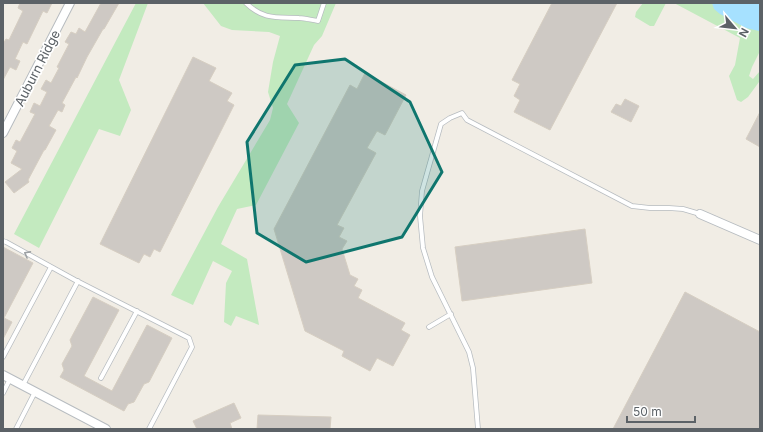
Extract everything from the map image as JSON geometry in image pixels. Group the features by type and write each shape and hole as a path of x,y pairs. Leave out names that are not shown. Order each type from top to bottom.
{"street":[{"name":"Auburn Ridge","path":"3,133 70,3"},
{"path":"700,214 760,240"},
{"path":"7,377 106,429"}],"lane":[{"path":"246,3 254,11 261,14 318,21 324,3"},
{"path":"478,429 474,368 469,352 432,277 423,248 420,216 422,191 441,124 462,113 467,120 632,206 683,209 700,214"},
{"path":"3,242 6,242 189,338 192,347 149,429"},
{"path":"3,357 51,266"},
{"path":"23,386 78,281"},
{"path":"101,378 137,311"},
{"path":"429,327 451,314"},
{"path":"3,393 7,377"},
{"path":"16,429 35,392"}],"highlighted area":[{"path":"345,59 410,102 442,172 402,237 306,262 257,233 247,142 295,65"}],"green space":[{"path":"136,3 148,3 119,80 131,110 120,136 99,129 39,248 14,234"},
{"path":"203,3 336,3 322,36 314,45 287,104 299,123 256,205 237,209 221,244 247,259 259,325 236,316 231,326 224,322 226,283 232,271 213,261 193,305 171,295 218,207 270,120 273,108 268,92 273,62 280,36 269,32 232,30 221,26"},
{"path":"643,3 666,3 654,26 650,26 635,17 636,12"},
{"path":"674,3 760,3 760,51 749,76 753,79 760,71 759,82 748,97 741,102 737,100 729,76 735,65 740,38"}],"water":[{"path":"712,3 760,3 760,31 746,28 720,14 714,9"}],"building":[{"path":"20,3 52,3 47,13 43,11 27,44 23,42 15,59 20,61 16,70 10,67 3,80 3,44 6,39 9,40 23,11 18,8"},
{"path":"101,3 119,3 62,103 65,105 62,112 58,110 49,126 56,130 28,180 29,182 14,193 5,182 22,169 11,163 17,151 12,148 16,140 20,142 35,114 30,112 34,103 40,106 47,92 41,89 46,80 51,83 59,68 57,67 69,44 65,42 71,32 76,34 79,28 85,32"},
{"path":"552,3 617,3 550,130 514,112 520,100 514,96 520,84 512,80"},
{"path":"193,57 216,68 209,81 232,93 227,101 234,105 160,252 154,249 150,257 144,254 139,263 100,244"},
{"path":"365,73 406,95 385,135 377,131 367,148 376,153 337,225 344,228 339,237 347,241 342,249 350,275 358,279 354,286 362,290 358,298 405,323 401,330 410,335 393,366 377,358 370,371 342,356 344,351 305,331 274,229 350,85 357,89"},
{"path":"625,99 639,106 631,122 611,112 616,104 621,106"},
{"path":"760,112 760,147 746,139"},
{"path":"585,229 592,283 462,301 455,247"},
{"path":"3,247 33,263 4,318 12,322 3,339"},
{"path":"685,292 760,332 760,429 613,429"},
{"path":"93,297 119,310 84,376 112,391 147,325 172,338 149,382 144,384 134,402 128,404 124,411 60,377 64,370 62,364 72,346 70,340"},
{"path":"234,403 241,418 230,423 232,429 197,429 193,421"},
{"path":"258,415 331,417 330,429 257,429"}]}
